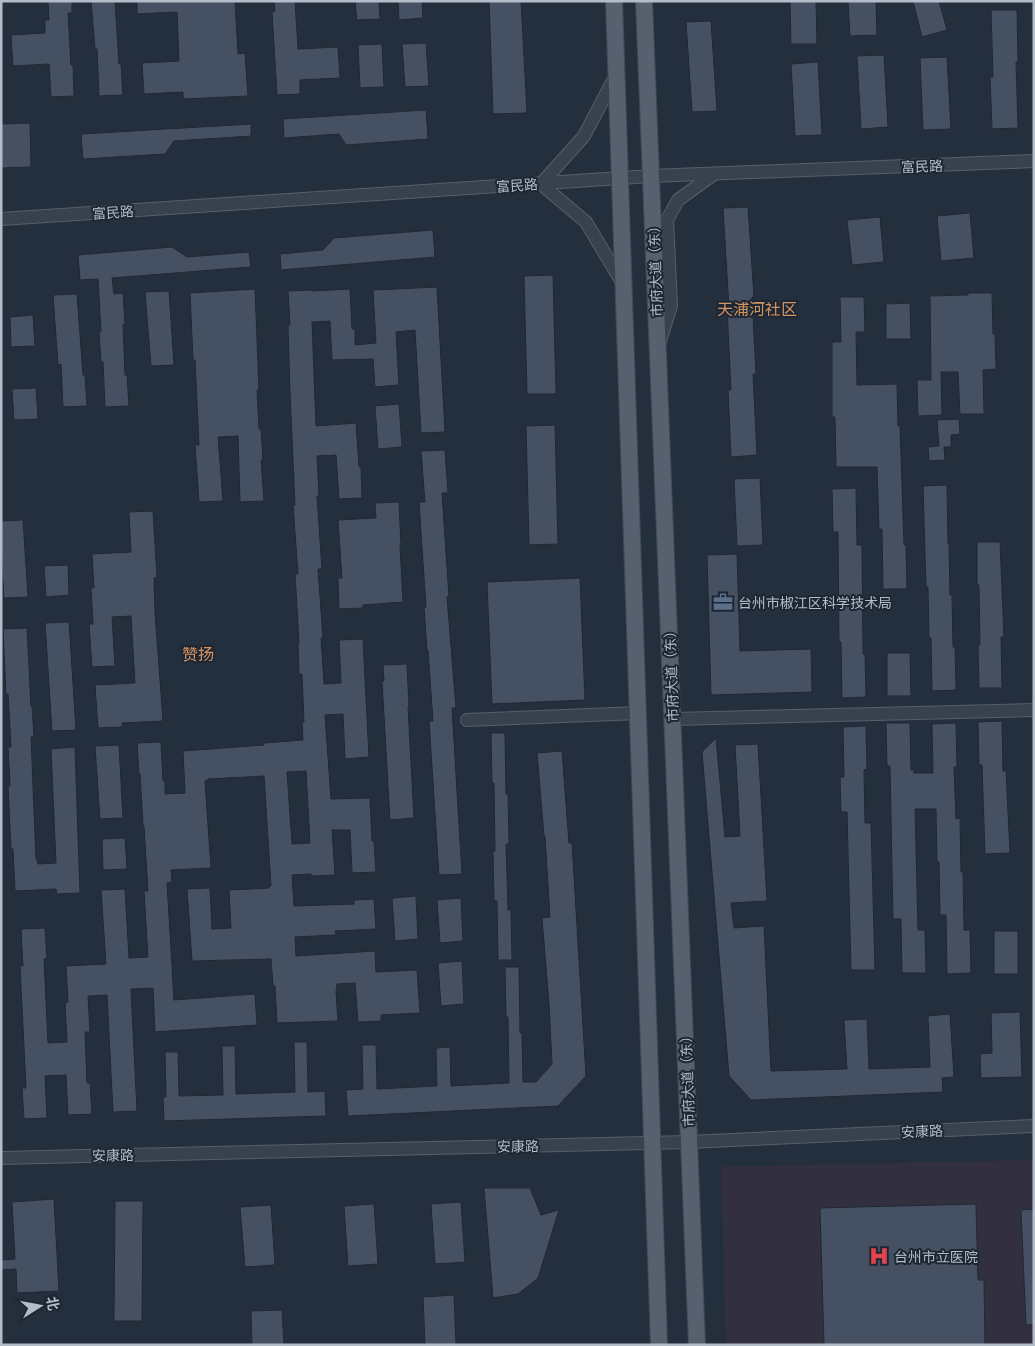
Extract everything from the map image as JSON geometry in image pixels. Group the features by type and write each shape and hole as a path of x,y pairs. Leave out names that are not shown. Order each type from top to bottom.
{"main road":[{"path":"614,1 654,1143 659,1345"},
{"name":"市府大道（东）","path":"644,1 697,1345"}],"street":[{"path":"617,74 584,136 541,184 586,222 624,286"},
{"name":"富民路","path":"1,219 651,176 1034,161"},
{"path":"658,348 671,306 667,220 678,200 714,174"},
{"path":"672,718 1034,710"},
{"path":"467,720 639,713"},
{"name":"安康路","path":"1,1158 689,1142 1034,1126"}],"shaded area":[{"name":"台州市立医院","path":"1034,1160 1034,1345 726,1345 721,1167"}],"building":[{"path":"48,1 72,1 72,13 68,13 74,96 51,97 49,64 13,66 11,35 45,33 45,20 49,20"},
{"path":"91,1 115,1 123,95 99,96 97,49 95,49"},
{"path":"137,1 235,1 238,54 245,53 248,96 183,99 183,92 144,94 142,63 179,61 177,12 137,14"},
{"path":"274,1 295,1 298,49 338,47 340,78 300,80 300,94 277,95 272,12 275,11"},
{"path":"355,1 379,1 380,19 357,20"},
{"path":"398,1 422,1 423,18 399,20"},
{"path":"489,1 521,1 527,113 493,114"},
{"path":"790,1 816,1 817,44 791,44"},
{"path":"848,1 876,1 877,35 850,36"},
{"path":"913,1 939,1 947,30 922,37"},
{"path":"991,10 1017,10 1018,128 992,129 990,77 993,77"},
{"path":"711,21 717,111 692,112 686,22"},
{"path":"426,43 429,86 405,87 402,44"},
{"path":"382,44 384,87 360,88 358,45"},
{"path":"884,55 888,127 861,129 857,56"},
{"path":"947,57 951,129 923,130 920,58"},
{"path":"818,62 822,135 795,136 791,64"},
{"path":"426,110 428,139 346,145 339,134 284,138 283,119"},
{"path":"30,123 31,167 1,168 1,124"},
{"path":"251,124 251,136 174,141 165,154 83,159 81,134"},
{"path":"748,207 754,297 752,297 756,374 753,374 757,455 731,457 728,390 731,390 727,308 729,308 723,208"},
{"path":"970,213 974,258 941,261 937,216"},
{"path":"880,217 884,262 852,265 847,220"},
{"path":"433,230 435,257 281,270 280,254 323,250 334,238"},
{"path":"172,247 187,257 249,252 251,267 112,278 114,294 123,293 125,375 127,375 129,406 105,407 103,362 101,362 99,331 101,331 98,279 80,280 78,255"},
{"path":"553,275 556,394 527,394 524,276"},
{"path":"437,287 445,432 421,433 415,330 396,332 399,385 375,387 373,359 332,360 330,321 312,322 316,426 356,423 359,467 361,467 362,498 339,499 336,455 317,456 319,496 317,496 322,569 318,569 324,684 341,683 339,640 363,639 369,757 345,759 343,714 325,715 331,799 370,798 376,872 352,873 350,830 332,830 335,875 292,875 294,906 354,904 354,900 374,899 376,929 335,931 336,935 295,937 296,956 375,951 376,972 417,970 420,1013 381,1015 381,1021 358,1022 355,983 337,984 338,1021 277,1023 271,959 192,961 187,889 210,888 212,929 231,928 229,890 269,888 271,886 264,776 208,779 205,781 211,868 171,870 172,882 167,883 174,1000 255,994 257,1025 155,1032 153,988 131,989 137,1111 113,1112 107,995 88,996 90,1032 85,1032 87,1083 90,1083 92,1114 68,1115 66,1075 45,1076 47,1118 24,1119 22,1088 26,1088 20,966 23,966 21,929 45,928 47,959 44,959 48,1043 67,1042 65,1003 68,1002 66,966 106,964 101,890 125,889 129,958 148,957 144,891 148,891 137,743 161,742 165,794 185,793 183,751 303,740 302,674 299,674 295,574 298,574 293,505 295,505 288,291 350,289 352,329 355,329 355,345 376,343 373,290","holes":["306,771 310,843 292,844 287,772"]},
{"path":"255,289 259,390 257,390 263,460 261,460 264,501 240,502 238,436 218,437 223,501 199,502 195,445 199,445 190,293"},
{"path":"169,291 174,365 151,366 145,292"},
{"path":"968,293 992,293 996,369 983,370 984,414 960,414 958,372 941,372 942,415 918,416 917,380 931,380 930,296 968,295"},
{"path":"77,294 87,406 63,407 61,364 58,365 53,295"},
{"path":"840,297 864,297 865,332 856,332 857,385 897,384 907,589 883,589 882,529 879,529 877,467 836,467 835,417 832,417 832,342 841,342"},
{"path":"910,303 911,339 886,339 886,304"},
{"path":"33,315 35,346 11,347 10,317"},
{"path":"36,388 38,419 14,420 12,389"},
{"path":"399,404 402,447 378,449 375,406"},
{"path":"959,419 960,434 951,435 951,447 944,447 945,460 929,461 928,447 939,446 937,420"},
{"path":"555,425 558,544 529,545 526,426"},
{"path":"445,450 448,493 442,493 449,597 447,597 456,708 452,708 462,874 439,875 429,721 433,721 424,607 426,607 419,502 425,502 421,451"},
{"path":"760,478 763,545 737,546 734,479"},
{"path":"947,485 950,595 952,595 956,690 932,691 923,486"},
{"path":"856,488 857,545 862,545 863,654 865,654 866,697 842,698 841,642 839,642 838,532 833,532 832,489"},
{"path":"399,502 403,602 363,605 363,608 339,609 338,578 342,578 338,520 376,518 375,503"},
{"path":"153,511 157,577 154,578 155,613 163,721 122,723 122,727 98,728 95,685 135,683 131,616 112,617 115,666 92,667 89,624 93,624 91,588 94,588 92,554 131,552 129,512"},
{"path":"23,520 28,597 4,598 1,521"},
{"path":"977,542 1000,542 1004,637 1001,637 1002,688 979,688 978,645 980,645"},
{"name":"台州市椒江区科学技术局","path":"737,554 740,651 811,649 812,692 711,695 707,555"},
{"path":"68,565 69,595 46,597 44,566"},
{"path":"580,578 585,700 492,704 487,582"},
{"path":"69,622 76,730 52,731 45,623"},
{"path":"27,628 34,737 31,737 36,859 38,864 56,863 51,749 75,747 80,893 57,894 56,889 15,891 8,786 10,786 8,747 11,747 3,629"},
{"path":"887,653 910,653 911,696 887,696"},
{"path":"407,664 414,818 390,820 382,681 384,681 383,665"},
{"path":"1002,721 1003,771 1006,771 1010,853 985,854 982,765 979,765 978,722"},
{"path":"886,723 910,723 911,770 914,770 914,773 933,773 932,724 956,723 957,767 954,767 956,819 960,818 964,930 970,930 971,973 947,974 946,915 940,915 936,809 915,809 918,930 925,930 926,973 902,973 901,919 893,919 890,766 887,766"},
{"path":"866,726 867,769 864,770 865,823 871,823 875,970 851,970 847,812 841,812 840,777 844,777 843,727"},
{"path":"491,733 505,733 509,844 506,844 508,910 511,910 512,960 498,960 497,901 494,901 494,783 492,783"},
{"path":"716,738 725,837 740,836 735,745 758,744 767,901 731,903 734,928 764,926 771,1071 847,1069 844,1020 867,1019 869,1069 930,1067 928,1016 950,1014 954,1077 942,1078 943,1092 751,1100 729,1076 702,752"},
{"path":"119,745 123,818 100,819 95,746"},
{"path":"562,751 569,843 572,843 586,1076 558,1106 348,1116 346,1090 363,1089 362,1045 376,1045 377,1089 437,1086 436,1048 450,1047 451,1086 509,1083 505,967 519,967 523,1082 536,1082 552,1064 542,918 550,917 537,753"},
{"path":"125,838 127,869 103,870 102,839"},
{"path":"416,896 418,939 395,941 392,898"},
{"path":"461,898 463,941 440,943 437,900"},
{"path":"994,931 1018,931 1018,974 994,974"},
{"path":"462,961 464,1004 441,1006 438,963"},
{"path":"1020,1012 1022,1077 981,1078 980,1054 992,1053 991,1013"},
{"path":"294,1042 307,1042 308,1092 325,1091 326,1116 164,1121 163,1097 166,1097 165,1052 178,1052 179,1096 223,1095 222,1046 235,1046 236,1094 295,1092"},
{"path":"484,1188 530,1188 541,1215 559,1210 538,1278 518,1294 493,1298"},
{"path":"54,1199 59,1291 17,1293 16,1269 1,1270 1,1260 15,1259 12,1202"},
{"path":"115,1201 143,1201 142,1321 114,1321"},
{"path":"461,1202 465,1262 435,1264 431,1204"},
{"path":"374,1204 378,1264 348,1266 344,1206"},
{"path":"976,1204 978,1280 984,1280 985,1345 824,1345 820,1208"},
{"path":"271,1205 275,1265 245,1267 240,1207"},
{"path":"1034,1209 1034,1325 1026,1325 1021,1210"},
{"path":"454,1295 456,1345 425,1345 423,1297"},
{"path":"282,1310 284,1345 252,1345 251,1311"}],"place":[{"name":"台州市椒江区科学技术局","path":"723,602"},
{"name":"台州市立医院","path":"879,1256"}],"district":[{"name":"天浦河社区","path":"757,309"},
{"name":"赞扬","path":"198,654"}]}
